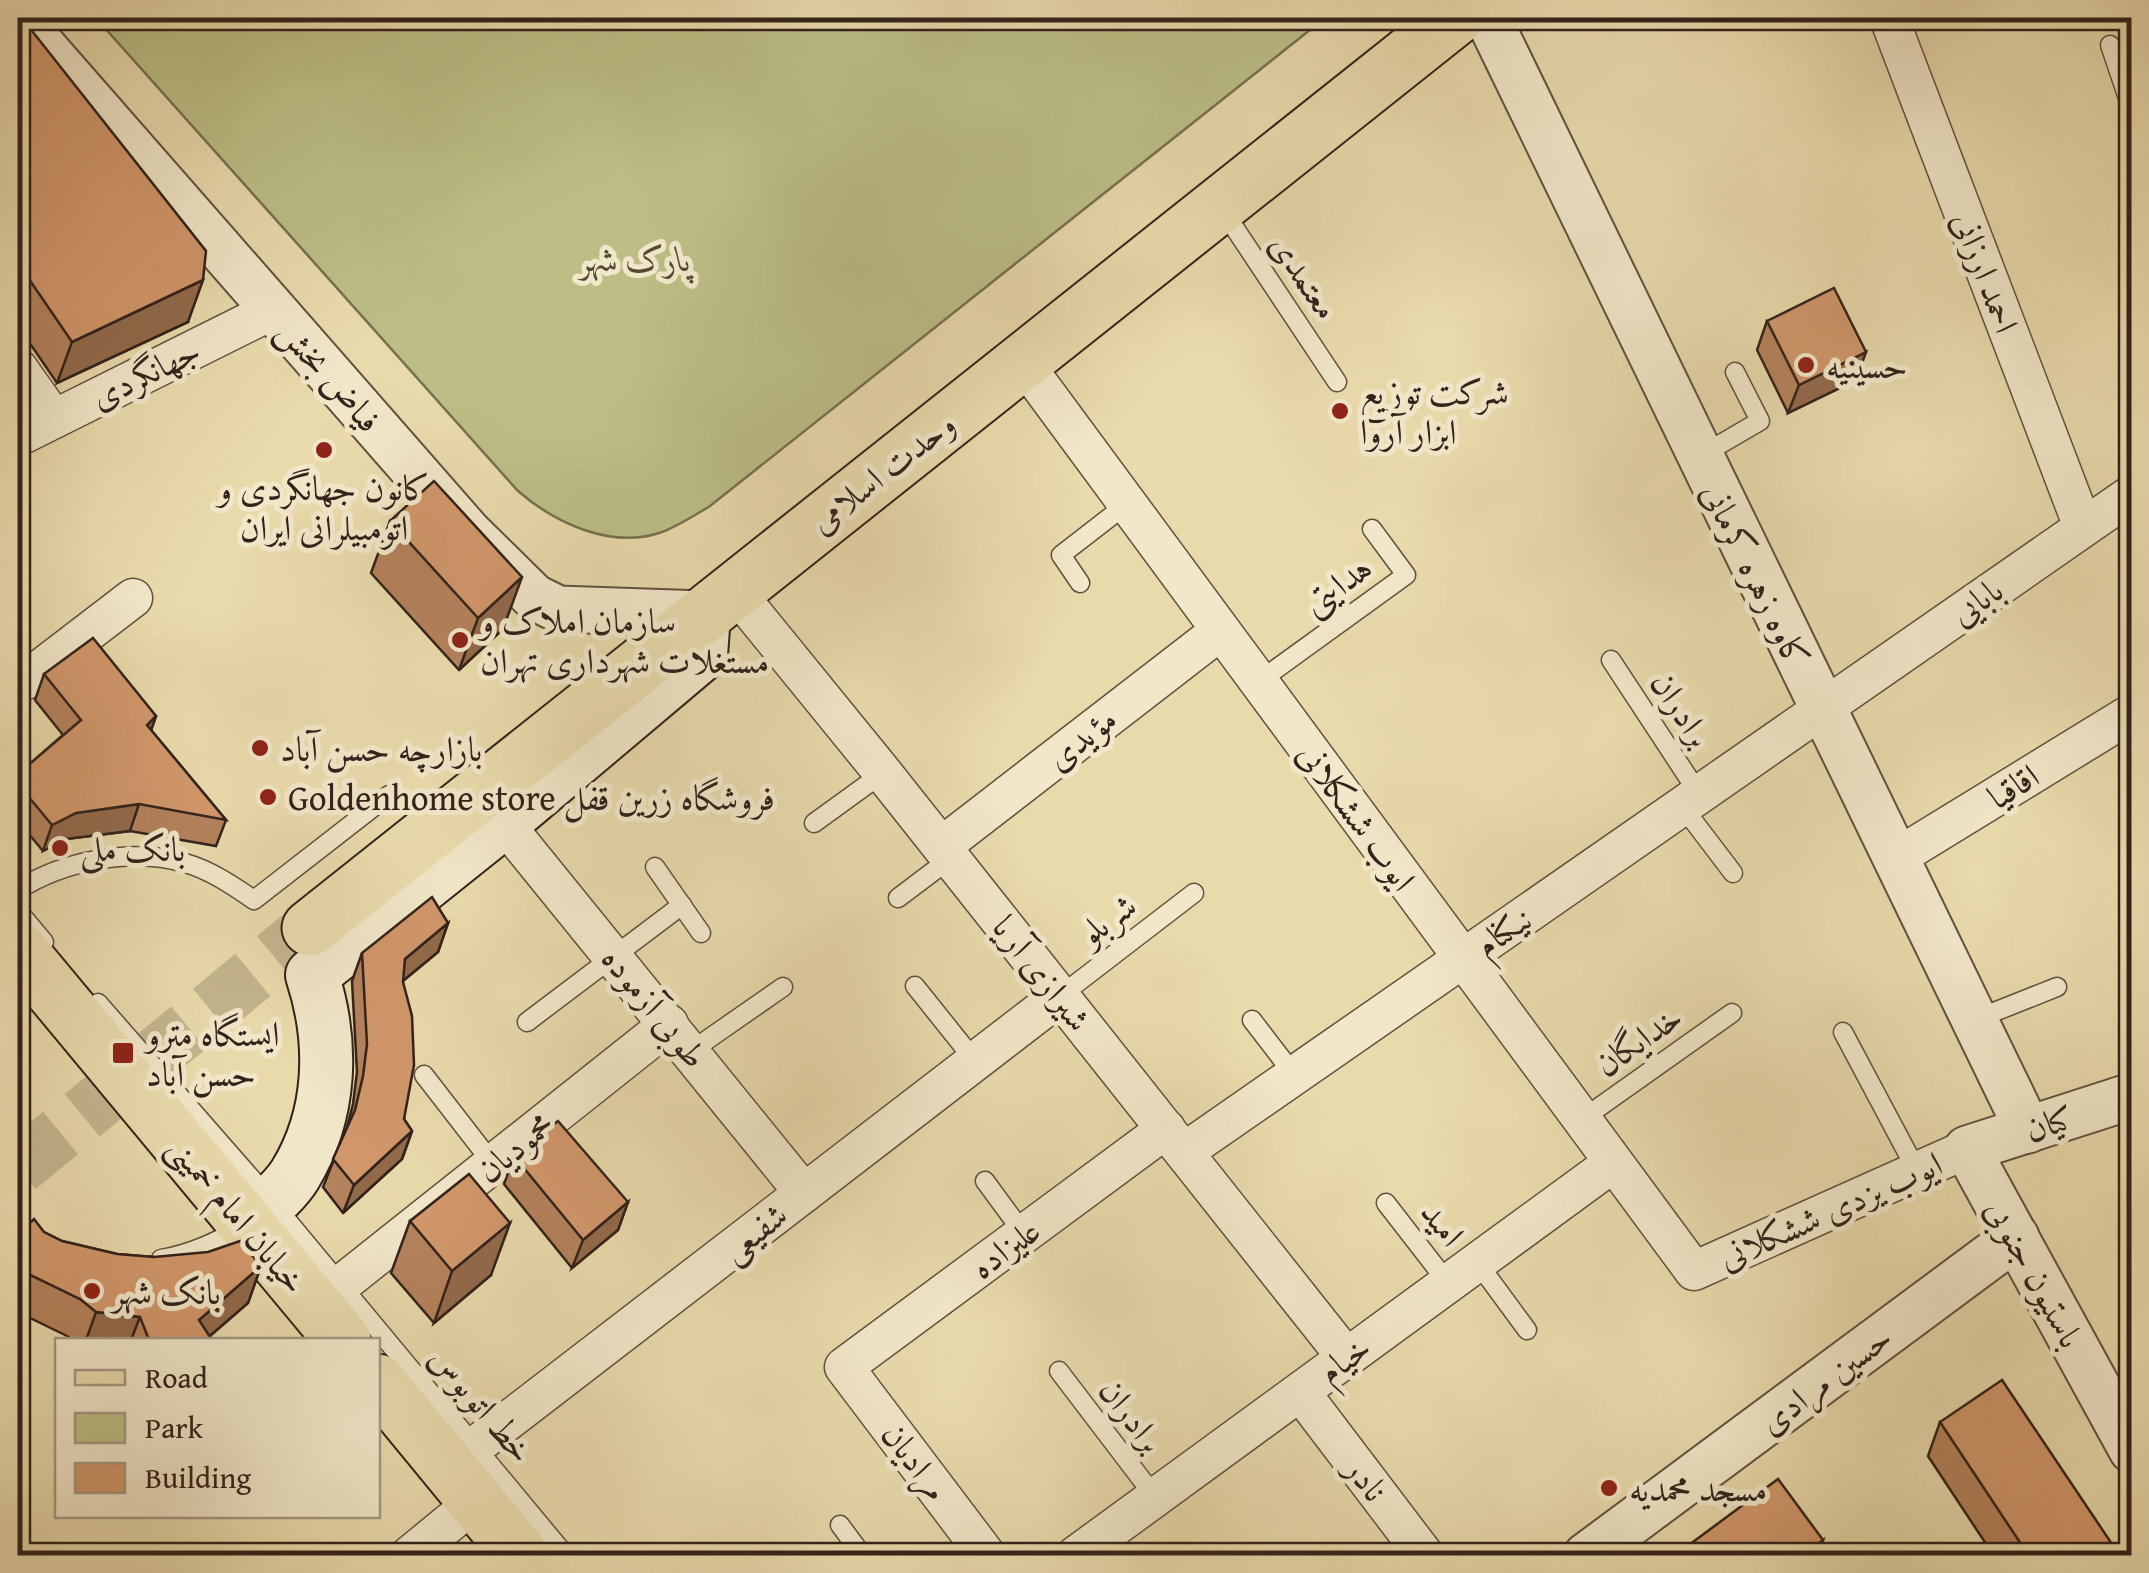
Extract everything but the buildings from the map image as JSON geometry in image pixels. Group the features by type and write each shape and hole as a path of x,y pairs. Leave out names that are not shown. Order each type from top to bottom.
{"main road":[{"name":"وحدت اسلامی","path":"311,951 719,602 1455,18"},
{"path":"259,1213 293,1178 320,1124 328,1062 323,1007 311,951 503,822 701,655 719,602"},
{"name":"خیابان امام خمینی","path":"36,952 259,1213 332,1310"},
{"path":"380,1384 466,1472 522,1556"}],"street":[{"name":"فیاض بخش","path":"18,18 468,532 534,597 558,610 719,602"},
{"name":"کاوه زهره کرمانی","path":"1488,18 2028,1130"},
{"name":"احمد ارزانی","path":"1889,18 2083,527"},
{"name":"جهانگردی","path":"18,437 273,310"},
{"name":"ایوب ششکلانی","path":"1022,361 1694,1270"},
{"path":"18,368 54,418"},
{"name":"بابایی","path":"1822,709 2132,494"},
{"path":"18,668 26,680 133,598"},
{"name":"شیرازی آریا","path":"719,602 883,773 1346,1358"},
{"name":"مؤیدی","path":"946,852 1220,630"},
{"name":"نیکنام","path":"1175,1141 1294,1076 1822,709"},
{"name":"اقاقیا","path":"1894,859 2132,713"},
{"name":"طوبی آزموده","path":"503,822 804,1193"},
{"name":"شفیعی","path":"409,1556 466,1472 804,1193 1060,996"},
{"name":"محمودیان","path":"332,1310 493,1164 680,1037"},
{"name":"کیان","path":"1967,1148 2132,1096"},
{"name":"علیزاده","path":"844,1368 1024,1234 1175,1141"},
{"name":"ایوب یزدی ششکلانی","path":"1694,1270 1967,1148"},
{"name":"باستیون جنوبی","path":"1967,1148 2125,1422"},
{"name":"خیام","path":"1074,1556 1613,1163"},
{"name":"حسین مرادی","path":"1586,1556 2016,1238"},
{"name":"مرادیان","path":"844,1368 987,1556"},
{"name":"نادر","path":"1308,1402 1425,1556"}],"lane":[{"path":"2110,46 2132,110"},
{"name":"معتمدی","path":"1219,205 1337,382"},
{"path":"1699,457 1760,422 1736,372"},
{"path":"1080,583 1061,556 1127,504"},
{"name":"هدایتی","path":"1258,682 1406,575 1372,529"},
{"name":"برادران","path":"1611,660 1733,873"},
{"path":"814,823 883,773"},
{"path":"18,890 84,863 122,857 154,858 184,862 216,875 254,900 389,795"},
{"path":"898,898 946,852"},
{"path":"655,867 701,933"},
{"name":"شربلو","path":"1060,996 1194,894"},
{"path":"528,1022 682,905"},
{"path":"18,910 36,952"},
{"path":"81,983 259,1213 216,1242 182,1255 135,1261"},
{"path":"680,1037 783,986"},
{"path":"914,986 975,1061"},
{"path":"1973,1021 2058,987"},
{"name":"خدایگان","path":"1581,1120 1732,1013"},
{"path":"1252,1020 1294,1076"},
{"path":"1843,1032 1917,1171"},
{"path":"424,1075 493,1164"},
{"path":"985,1181 1024,1234"},
{"name":"امید","path":"1386,1203 1527,1330"},
{"name":"خط اتوبوس","path":"332,1310 355,1338"},
{"name":"خط اتوبوس","path":"380,1368 466,1472 566,1556"},
{"name":"برادران","path":"1058,1371 1154,1498"},
{"path":"840,1524 863,1556"}],"green space":[{"name":"پارک شهر","path":"96,18 1325,18 710,506 662,532 624,538 567,523 518,491"}],"tunnel":[{"path":"18,1168 310,928"}],"place":[{"name":"حسینیه","path":"1806,365"},
{"name":"شرکت توزیع ابزار آروا","path":"1340,411"},
{"name":"کانون جهانگردی و اتومبیلرانی ایران","path":"324,450"},
{"name":"سازمان املاک و مستغلات شهرداری تهران","path":"460,640"},
{"name":"بازارچه حسن آباد","path":"260,748"},
{"name":"Goldenhome store فروشگاه زرین قفل","path":"268,797"},
{"name":"بانک ملی","path":"60,848"},
{"name":"ایستگاه مترو حسن آباد","path":"123,1053"},
{"name":"بانک شهر","path":"92,1291"},
{"name":"مسجد محمدیه","path":"1609,1488"}]}
